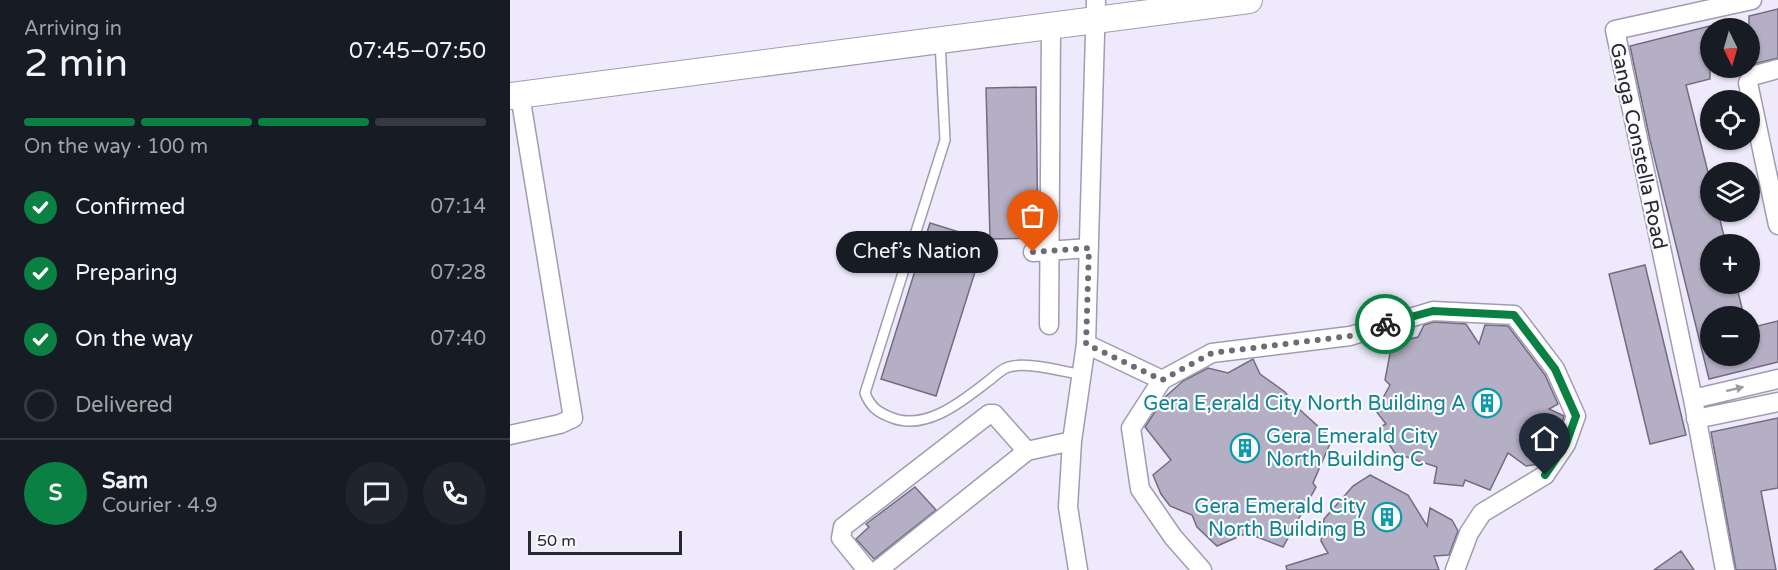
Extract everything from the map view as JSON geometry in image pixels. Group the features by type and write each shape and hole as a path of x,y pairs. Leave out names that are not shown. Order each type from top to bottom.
{"street":[{"path":"510,435 560,424 573,417 515,95 1051,27 1096,11 1249,0"},
{"name":"Ganga Constella Road","path":"1725,570 1693,399 1615,30 1752,0"},
{"path":"1078,570 1068,507 1072,441 1086,344 1096,11"},
{"path":"1049,326 1042,252 1051,27"},
{"path":"1778,69 1752,76 1748,83 1778,225"},
{"path":"1042,252 1089,248"},
{"path":"1202,570 1173,537 1140,489 1131,428 1162,380 1212,353 1350,336 1433,311 1514,315 1555,369 1576,416 1566,444 1545,475 1482,513 1469,533 1455,570"},
{"path":"1086,344 1162,380"},
{"path":"1693,399 1778,379"},
{"path":"1696,419 1778,402"},
{"path":"867,570 841,538 843,527 989,414 994,414 1027,451"},
{"path":"878,570 1027,451 1072,441"}],"lane":[{"path":"940,41 945,140 865,393 869,404 882,414 904,423 917,423 935,417 1006,368 1021,365 1083,375"}],"building":[{"path":"1778,9 1778,58 1760,62 1760,18 1749,18 1749,16"},
{"path":"1700,28 1700,78 1710,79 1686,85 1700,140 1700,150 1702,150 1705,162 1700,162 1700,222 1720,222 1724,234 1700,234 1700,294 1738,294 1742,306 1700,306 1700,343 1650,140 1630,46"},
{"path":"1036,87 1038,238 990,239 986,88"},
{"path":"930,223 985,240 936,396 881,379"},
{"path":"1645,265 1686,435 1650,444 1609,274"},
{"path":"1778,321 1778,362 1709,379 1706,366 1760,366 1760,325"},
{"name":"Gera E,erald City North Building A","path":"1434,322 1466,324 1479,344 1485,325 1508,326 1545,375 1558,404 1549,409 1564,416 1562,423 1544,442 1552,444 1539,464 1526,466 1508,453 1490,490 1465,480 1463,486 1434,483 1437,467 1395,453 1378,428 1386,424 1376,411 1390,385 1385,380 1392,343 1418,337 1424,325"},
{"name":"Gera Emerald City North Building C","path":"1253,359 1260,374 1285,392 1299,409 1332,439 1313,483 1316,487 1283,547 1247,533 1217,546 1197,527 1192,515 1170,506 1161,494 1153,475 1171,460 1145,427 1164,398 1183,381 1208,368 1228,373"},
{"path":"1778,418 1778,488 1761,491 1776,570 1736,570 1711,432"},
{"name":"Gera Emerald City North Building B","path":"1370,475 1408,495 1427,526 1430,508 1452,520 1458,531 1449,555 1434,556 1439,570 1287,570 1286,566 1328,553 1321,541 1324,519 1353,486"},
{"path":"915,487 936,510 874,559 856,539 869,527 866,524"},
{"path":"1681,551 1694,570 1654,570"}],"way so far":[{"path":"1033,252 1089,248 1086,344 1162,380 1212,353 1350,336 1385,324"}],"place":[{"name":"Chef’s Nation","path":"1033,252"},
{"name":"Gera E,erald City North Building A","path":"1487,403"},
{"name":"Gera Emerald City North Building C","path":"1245,448"},
{"name":"Gera Emerald City North Building B","path":"1387,517"}],"route":[{"path":"1385,324 1433,311 1474,311 1514,315 1555,369 1576,416 1566,444 1545,475"}]}
